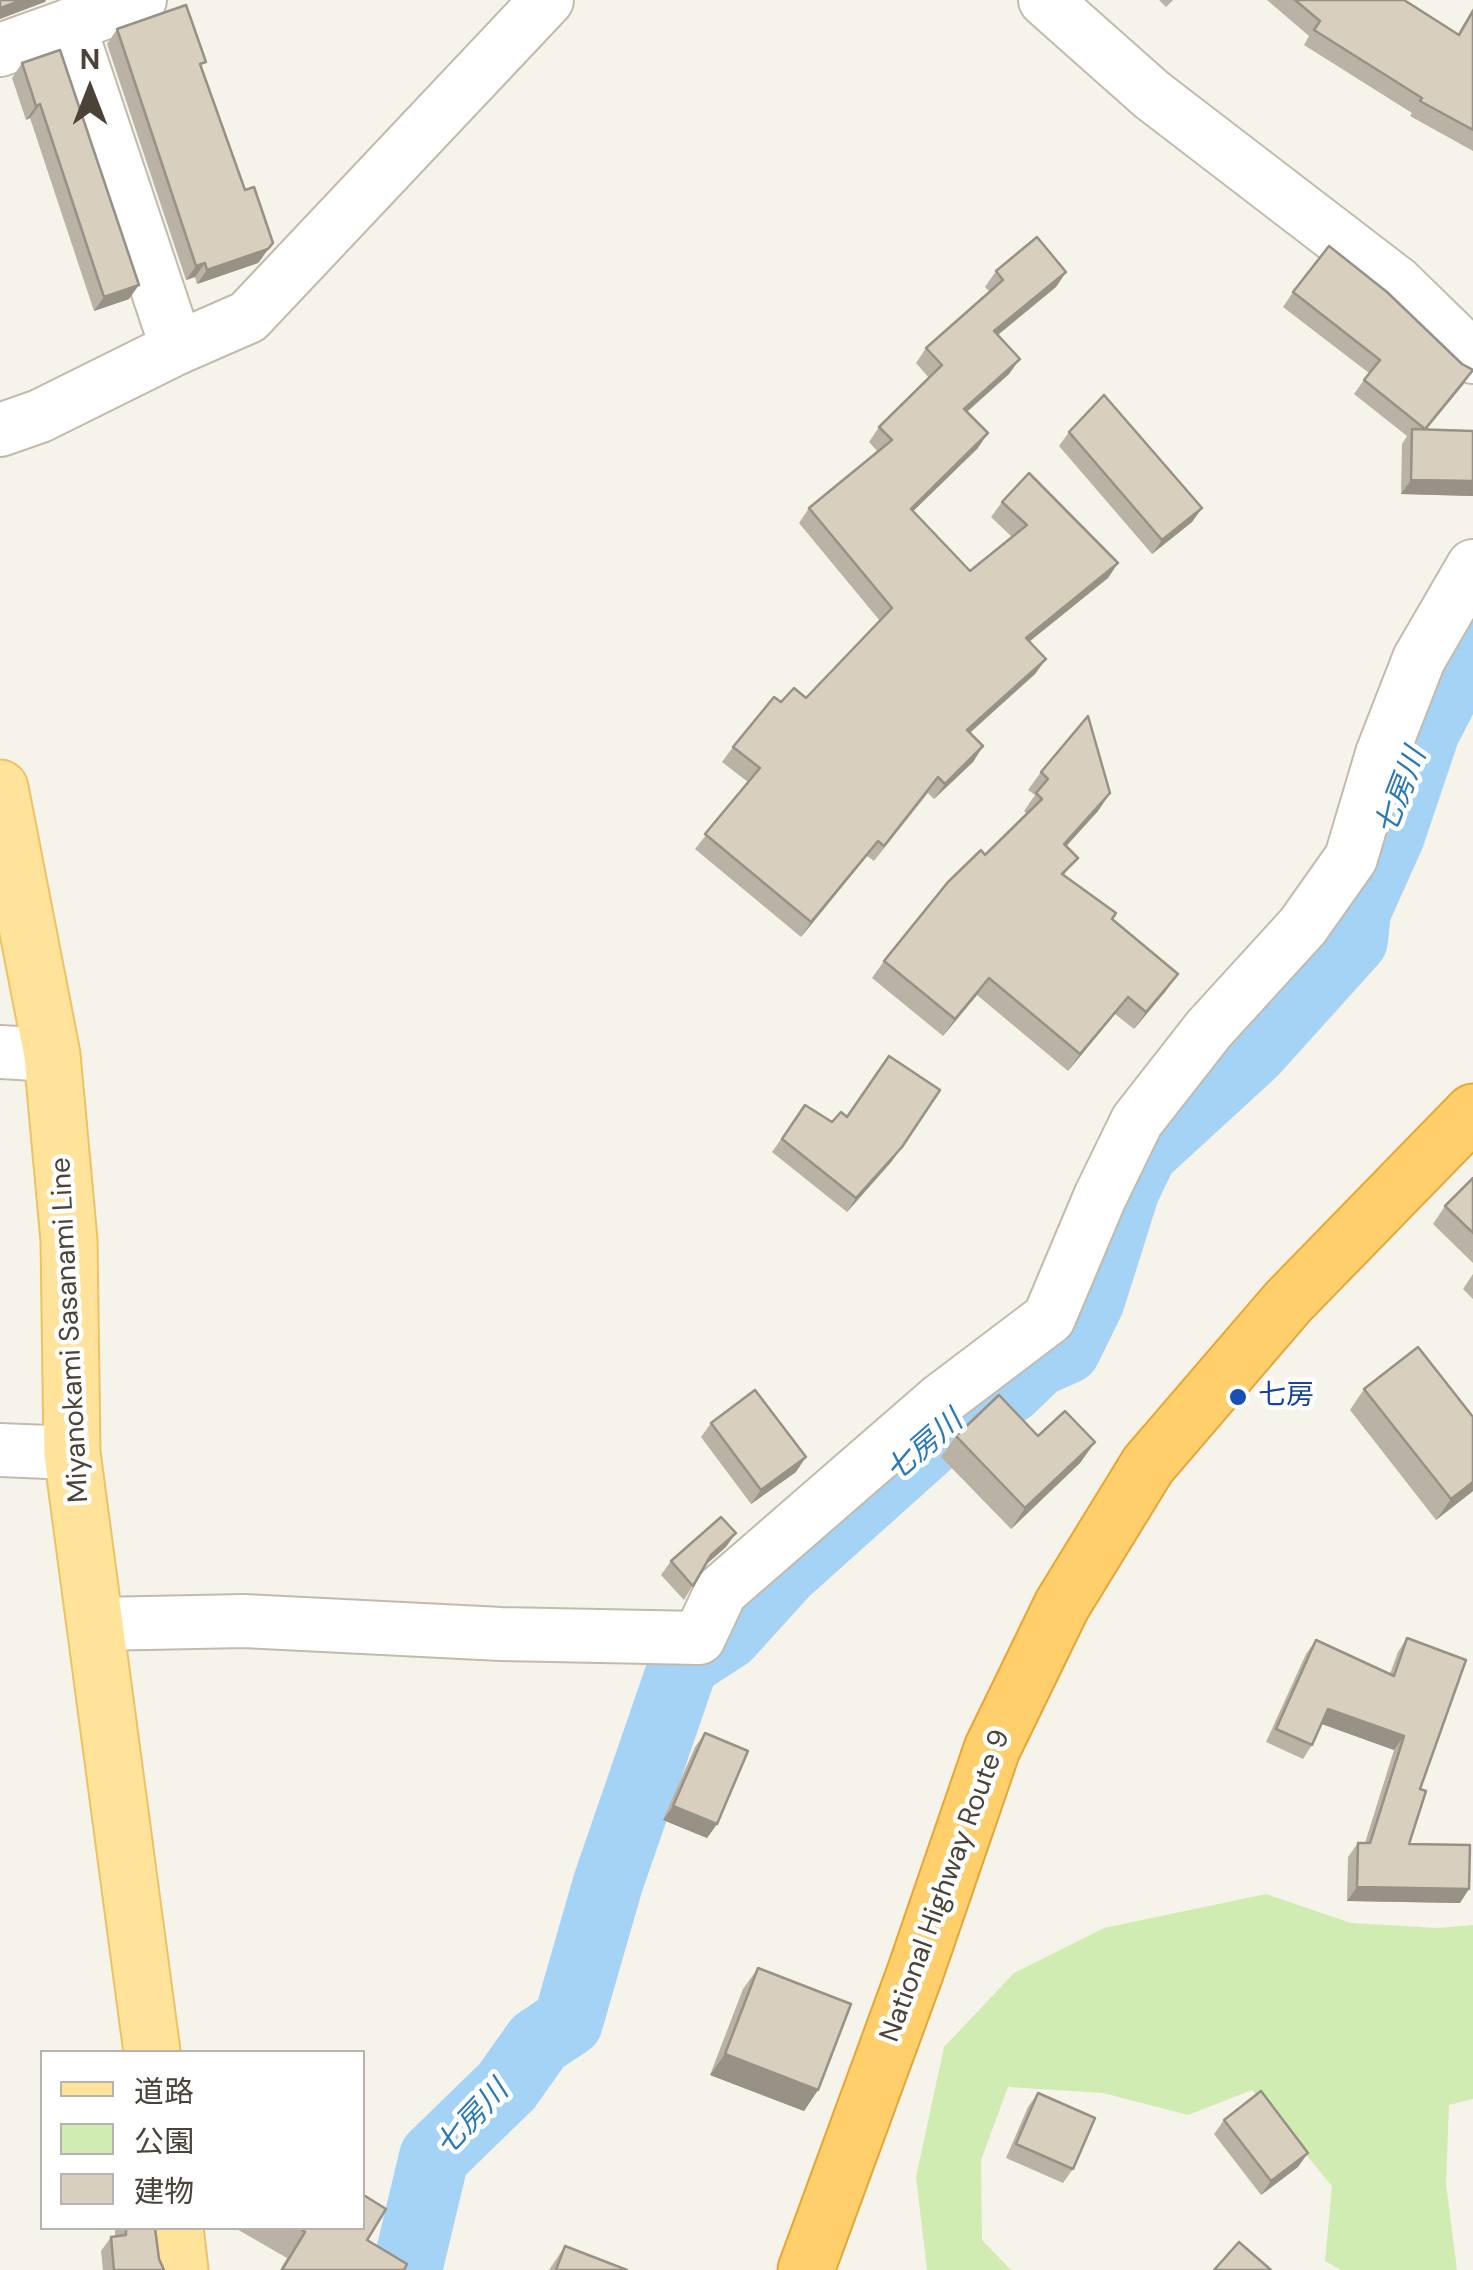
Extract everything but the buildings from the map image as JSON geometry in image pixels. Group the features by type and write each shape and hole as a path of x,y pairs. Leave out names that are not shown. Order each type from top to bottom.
{"highway":[{"name":"National Highway Route 9","path":"806,2270 992,1749 1062,1606 1148,1465 1288,1302 1473,1112"}],"main road":[{"name":"Miyanokami Sasanami Line","path":"0,788 26,1054 69,1240 72,1453 152,2050"},
{"path":"174,2230 180,2270"}],"street":[{"path":"0,50 140,0"},
{"path":"0,430 40,416 248,317 547,0"},
{"path":"1045,0 1152,95 1397,283 1473,353"},
{"path":"69,26 177,348"},
{"path":"96,1624 244,1621 501,1634 699,1638 722,1590 942,1399 1049,1318 1100,1197 1138,1121 1210,1029 1303,926 1350,858 1382,754 1419,659 1473,566"},
{"path":"0,1450 72,1453"}],"green space":[{"path":"1266,1894 1351,1923 1438,1928 1473,1925 1473,2099 1449,2105 1446,2184 1457,2270 1341,2270 1325,2261 1332,2186 1252,2090 1188,2115 1103,2093 1008,2087 981,2160 982,2240 1011,2270 927,2270 916,2177 944,2047 1014,1973 1104,1928"}],"waterway":[{"name":"七房川","path":"407,2270 434,2157 507,2086 538,2042 568,2022 608,1883 684,1663 727,1635 784,1572 959,1415 1009,1389 1037,1362 1066,1349 1090,1300 1125,1189 1143,1152 1252,1052 1353,940 1356,911 1390,835 1425,731 1473,638"}],"place":[{"name":"七房","path":"1238,1397"}]}
